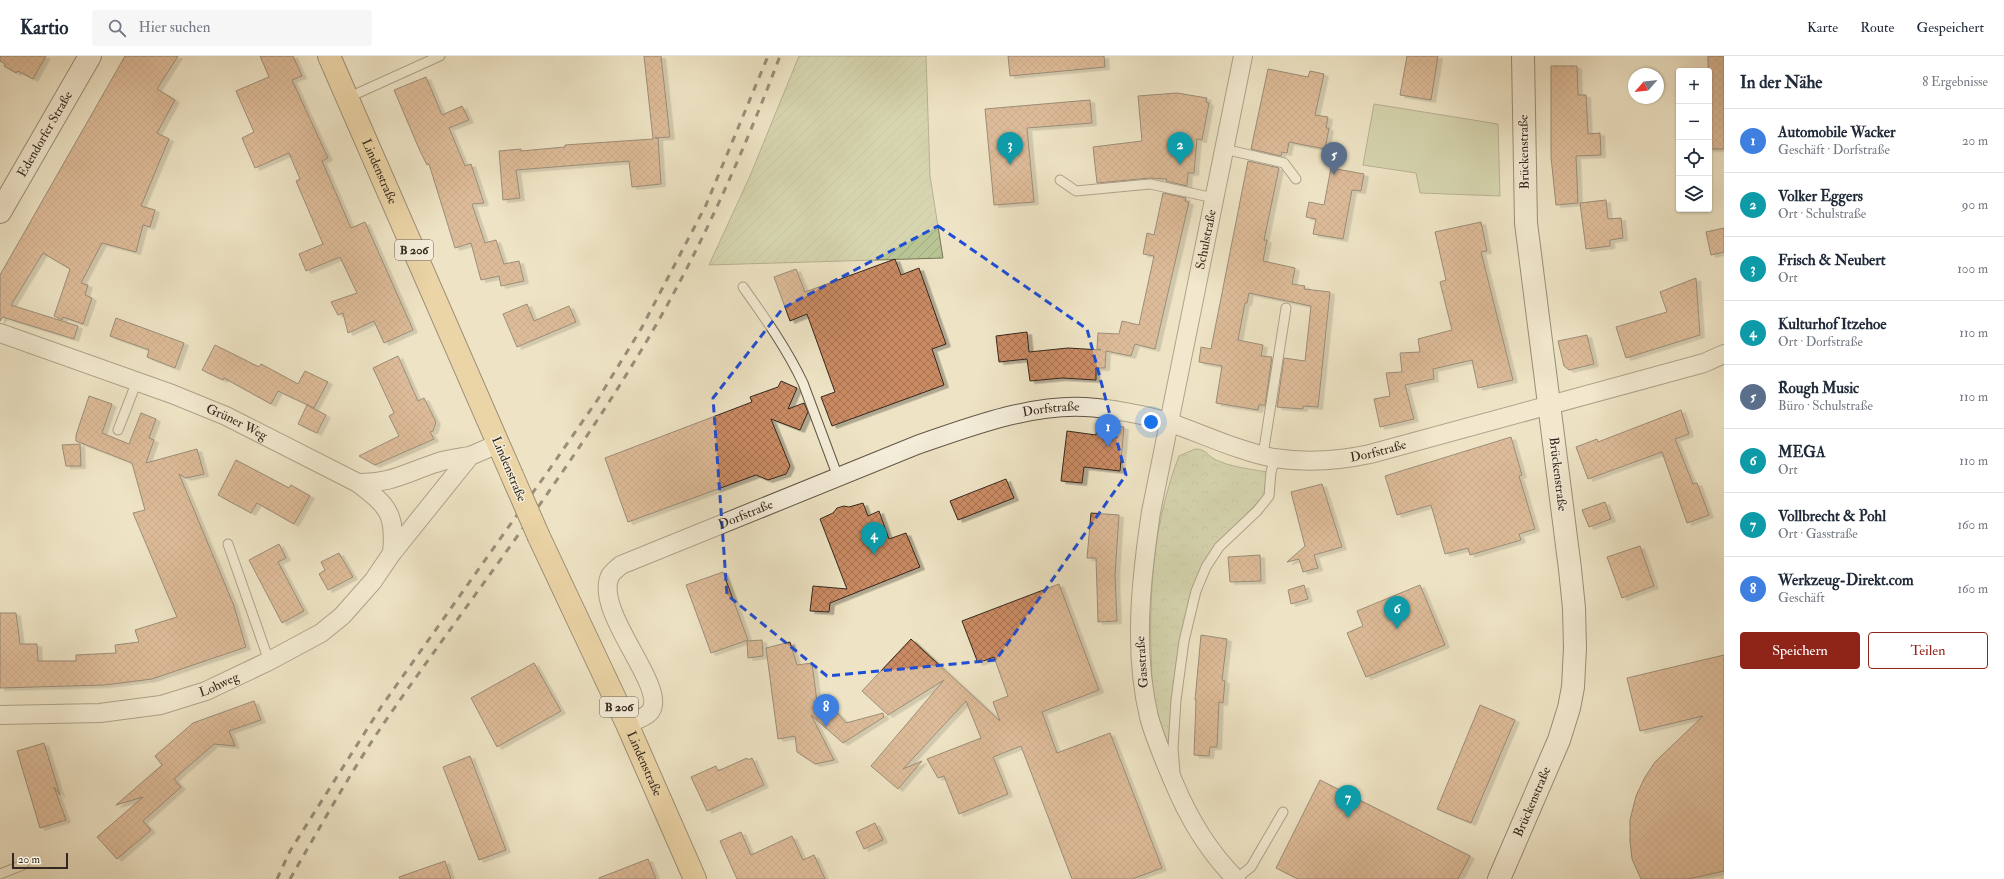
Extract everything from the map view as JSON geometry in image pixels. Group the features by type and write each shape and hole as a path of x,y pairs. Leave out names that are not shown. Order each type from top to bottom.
{"main road":[{"name":"Lindenstraße","path":"329,56 539,537 627,724 695,879"}],"street":[{"name":"Edendorfer Straße","path":"0,212 90,56"},
{"name":"Schulstraße","path":"1169,422 1243,56"},
{"name":"Brückenstraße","path":"1499,879 1559,740 1569,708 1573,687 1575,648 1574,608 1526,223 1523,56"},
{"name":"Grüner Weg","path":"0,333 137,381 226,416 358,483 382,483 402,477 435,463 470,456"},
{"name":"Dorfstraße","path":"627,724 649,712 653,706 653,698 651,686 627,642 610,604 608,583 611,574 621,565 838,477 966,428 1037,411 1086,407 1156,418 1269,457 1325,461 1358,457 1549,406 1704,363 1724,354"},
{"name":"Gasstraße","path":"1169,422 1151,512 1145,554 1140,628 1141,664 1150,719 1184,807 1204,841 1236,879"},
{"name":"Lohweg","path":"0,715 100,713 161,705 206,690 269,661 321,633 333,624 368,587 392,553 470,456 498,444"},
{"path":"358,483 377,497 389,512 394,530 392,553"}],"lane":[{"path":"347,98 440,56"},
{"path":"1224,149 1284,163 1296,179"},
{"path":"1060,180 1076,191 1150,184 1214,198"},
{"path":"743,287 772,328 803,383 838,477"},
{"path":"1177,789 1173,748 1176,700 1184,641 1196,591 1206,567 1219,547 1257,511 1269,496 1271,472 1269,457 1286,308"},
{"path":"118,430 137,381"},
{"path":"228,544 269,661"},
{"path":"1236,879 1251,867 1283,812"},
{"path":"0,874 24,865"}],"highlighted area":[{"path":"938,226 1087,329 1126,475 996,660 827,676 727,595 713,398 783,308"}],"green space":[{"path":"799,56 926,56 930,176 943,258 709,265 750,176"},
{"path":"1374,104 1498,124 1500,196 1420,193 1416,173 1363,165"},
{"path":"1195,449 1204,451 1214,459 1227,464 1267,472 1264,496 1214,547 1205,562 1175,677 1168,746 1157,713 1152,687 1151,601 1155,552 1164,503 1179,456"}],"building":[{"path":"0,56 46,56 33,79 18,71 16,73 4,66 5,64 0,61"},
{"path":"125,56 178,56 157,89 175,100 157,133 169,139 141,206 155,210 150,227 143,225 136,252 102,243 81,283 88,285 85,295 92,298 83,324 63,317 62,320 54,316 70,269 43,253 11,305 78,326 74,339 3,317 0,321 0,275"},
{"path":"260,56 293,56 302,76 292,80 328,158 322,161 351,228 365,222 413,330 384,343 374,321 348,333 343,313 338,315 331,302 357,293 340,257 306,271 299,254 323,244 296,181 300,179 289,153 255,168 242,138 254,132 236,91 269,77"},
{"path":"644,56 661,56 670,137 655,138 658,138 661,184 632,187 629,161 516,170 520,198 503,200 499,151 521,149 521,151 565,147 565,145 653,139"},
{"path":"1008,56 1104,56 1105,67 1010,76"},
{"path":"1407,56 1438,56 1431,100 1400,95"},
{"path":"1708,56 1724,56 1724,149 1712,149 1712,68 1708,68"},
{"path":"1551,66 1577,66 1578,95 1586,95 1588,134 1600,133 1601,155 1576,156 1578,203 1556,205 1551,157"},
{"path":"1268,69 1308,77 1310,71 1324,74 1315,115 1328,117 1326,128 1329,128 1325,149 1289,142 1287,153 1282,152 1281,156 1251,149"},
{"path":"426,77 442,115 462,106 469,120 449,128 465,166 471,164 484,203 472,204 485,243 496,240 504,264 519,261 524,281 501,286 499,276 481,280 471,243 455,248 429,164 427,165 420,151 394,90"},
{"path":"1177,93 1207,98 1206,102 1209,103 1202,140 1197,139 1194,173 1188,173 1187,186 1166,181 1167,179 1150,178 1097,183 1093,147 1142,141 1138,96"},
{"path":"1090,100 1092,123 1027,128 1034,202 994,205 985,109"},
{"path":"1248,161 1279,168 1264,240 1267,240 1263,261 1295,268 1292,284 1305,286 1304,289 1330,292 1318,407 1303,406 1303,409 1277,407 1284,358 1305,361 1311,306 1249,293 1247,303 1245,303 1238,340 1263,345 1261,356 1272,357 1265,405 1259,405 1258,410 1216,403 1222,366 1199,362 1201,347 1211,349"},
{"path":"1331,168 1364,174 1361,191 1352,190 1343,239 1313,234 1316,219 1306,217 1309,202 1324,205"},
{"path":"1163,193 1186,198 1185,201 1189,202 1155,349 1135,344 1131,356 1106,351 1105,368 1096,368 1096,380 1062,378 1030,381 1027,359 999,362 996,336 1027,332 1029,352 1068,348 1101,350 1097,349 1098,333 1119,334 1122,321 1139,325 1154,256 1143,254 1147,233 1154,235"},
{"path":"1606,200 1608,219 1621,218 1623,238 1610,240 1610,246 1586,249 1580,203"},
{"path":"1481,222 1487,251 1481,252 1513,380 1478,388 1472,360 1433,369 1434,379 1405,385 1414,419 1380,427 1374,399 1390,396 1386,373 1402,372 1400,353 1420,352 1418,339 1452,330 1440,282 1446,280 1435,232"},
{"path":"1724,228 1724,252 1711,255 1706,232"},
{"path":"895,259 901,275 919,268 946,344 932,349 944,385 832,426 821,397 835,392 807,314 790,321 774,277 796,269 805,292"},
{"path":"1696,278 1700,335 1626,358 1616,327 1667,312 1660,292"},
{"path":"527,304 534,321 569,306 576,322 517,347 503,314"},
{"path":"116,318 184,343 175,368 147,357 149,350 110,336"},
{"path":"1587,335 1594,364 1569,370 1564,366 1558,341"},
{"path":"215,345 259,367 261,364 298,384 305,371 328,382 314,408 278,391 271,404 224,378 223,380 202,370"},
{"path":"398,356 418,401 424,398 436,422 433,431 430,432 434,439 375,465 359,456 399,436 389,416 394,413 373,368"},
{"path":"781,381 797,388 788,409 804,403 808,412 800,430 771,419 790,466 786,474 768,480 756,475 628,522 605,458 752,402 750,397 778,387"},
{"path":"89,396 112,404 102,433 129,444 141,413 156,419 149,438 154,440 146,463 197,449 204,474 186,478 179,474 234,606 246,647 152,679 105,685 0,688 0,613 16,613 20,644 37,644 38,661 76,661 76,655 116,653 115,645 139,642 135,630 177,617 133,513 145,510 132,463 76,441 76,435"},
{"path":"307,405 326,415 317,433 298,424"},
{"path":"1681,410 1689,434 1675,439 1693,484 1697,483 1709,515 1687,523 1662,452 1588,479 1576,447 1597,439 1598,442"},
{"path":"1097,424 1124,427 1120,471 1084,467 1082,483 1061,481 1067,431 1096,435"},
{"path":"1511,437 1522,475 1519,476 1535,529 1519,534 1521,540 1470,555 1468,548 1445,554 1431,505 1397,515 1385,476"},
{"path":"80,444 81,466 66,466 62,445"},
{"path":"236,460 289,488 291,485 310,496 294,524 257,503 251,513 218,495"},
{"path":"1006,479 1014,498 958,520 950,501"},
{"path":"1322,484 1342,547 1314,555 1318,568 1303,572 1299,559 1287,562 1305,546 1291,492"},
{"path":"1605,502 1611,519 1589,527 1582,510"},
{"path":"863,503 868,516 879,511 889,539 906,533 920,567 830,603 829,612 810,611 813,586 847,589 820,519 833,513 837,508 844,506 849,507"},
{"path":"1091,513 1119,515 1115,575 1117,621 1098,622 1096,558 1087,558"},
{"path":"279,544 286,558 278,562 304,611 282,623 249,560"},
{"path":"1640,546 1654,586 1622,598 1607,557"},
{"path":"339,553 353,577 328,590 319,574 325,570 321,562"},
{"path":"1260,555 1261,581 1230,582 1228,557"},
{"path":"723,572 748,640 711,653 686,585"},
{"path":"1059,584 1099,690 1042,712 1057,753 1110,733 1162,868 1132,879 1072,879 1021,746 993,757 1008,794 959,814 944,776 938,778 927,759 981,738 966,701 903,769 922,761 898,789 871,766 944,680 888,715 862,691 911,639 1000,721 993,702 1008,696 994,657 978,663 962,621"},
{"path":"1304,585 1308,599 1291,604 1288,590"},
{"path":"1420,585 1445,645 1366,677 1347,633 1363,626 1357,611"},
{"path":"1201,635 1227,639 1222,680 1225,681 1223,703 1219,702 1217,747 1210,747 1209,756 1194,755 1195,700"},
{"path":"762,640 763,656 748,658 747,641"},
{"path":"790,642 797,665 812,663 817,702 826,700 846,723 883,713 884,717 843,743 811,715 834,760 815,764 797,752 795,736 778,739 766,648"},
{"path":"1724,655 1724,871 1689,879 1641,879 1632,859 1630,841 1630,820 1636,796 1645,777 1655,762 1703,716 1640,731 1627,678"},
{"path":"534,663 561,711 497,747 471,698"},
{"path":"254,701 261,720 229,731 235,746 214,744 174,779 181,787 143,821 151,830 117,859 97,837 143,797 116,805 162,765 155,756 193,723"},
{"path":"1480,705 1515,720 1471,823 1437,809"},
{"path":"44,743 60,795 54,787 66,820 40,828 17,751"},
{"path":"470,756 506,850 479,860 443,767"},
{"path":"747,758 748,760 752,758 764,785 707,811 691,777 716,766 718,771"},
{"path":"1320,780 1470,856 1458,879 1298,879 1276,868"},
{"path":"875,823 883,840 864,849 856,832"},
{"path":"741,832 751,855 792,836 803,860 814,855 825,879 737,879 720,841"},
{"path":"648,859 656,879 599,879 599,878"},
{"path":"445,861 451,879 400,879 399,877"}],"railway":[{"path":"277,879 290,851 381,707 598,399 641,329 706,205 768,56"},
{"path":"290,879 379,730 559,477 622,381 652,332 671,299 722,197 780,56"}],"place":[{"name":"Frisch & Neubert","path":"1010,165"},
{"name":"Volker Eggers","path":"1180,165"},
{"name":"Rough Music","path":"1334,175"},
{"name":"Automobile Wacker","path":"1108,447"},
{"name":"Kulturhof Itzehoe","path":"874,555"},
{"name":"MEGA","path":"1397,629"},
{"name":"Werkzeug-Direkt.com","path":"826,727"},
{"name":"Vollbrecht & Pohl","path":"1348,818"}]}
